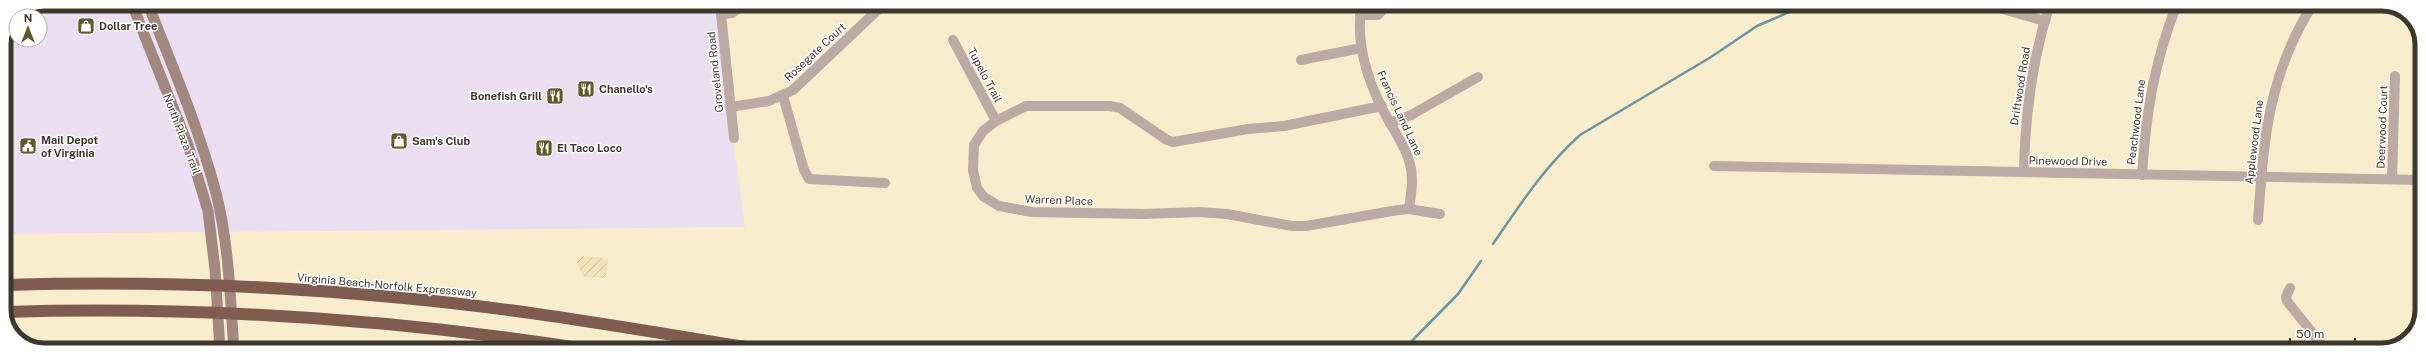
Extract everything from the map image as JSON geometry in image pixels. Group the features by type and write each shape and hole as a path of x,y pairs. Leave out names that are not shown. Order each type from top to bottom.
{"highway":[{"name":"Virginia Beach-Norfolk Expressway","path":"11,285 197,284 247,286 404,298 528,312 721,343"},
{"path":"11,312 198,311 256,314 370,322 463,332 542,343"}],"main road":[{"name":"North Plaza Trail","path":"135,11 199,179 209,218 215,268 220,343"},
{"name":"North Plaza Trail","path":"151,11 203,148 216,194 228,261 234,343"}],"street":[{"name":"Groveland Road","path":"720,11 734,138"},
{"name":"Rosegate Court","path":"730,107 769,101 782,96 796,87 877,11"},
{"name":"Francis Land Lane","path":"1361,11 1361,48 1372,85 1390,123 1401,139 1411,165 1409,209"},
{"path":"1360,15 1378,15 1382,11"},
{"path":"2009,11 2045,21"},
{"name":"Driftwood Road","path":"2024,172 2027,109 2048,11"},
{"name":"Peachwood Lane","path":"2142,175 2150,94 2163,44 2175,11"},
{"name":"Applewood Lane","path":"2258,220 2266,126 2280,70 2289,46 2308,11"},
{"name":"Tupelo Trail","path":"953,40 996,121"},
{"path":"1301,60 1361,48"},
{"name":"Deerwood Court","path":"2392,179 2395,76"},
{"path":"1390,123 1411,115 1478,77"},
{"path":"782,96 804,170 809,179 885,183"},
{"name":"Warren Place","path":"1382,106 1295,124 1248,129 1173,142 1167,140 1130,114 1110,106 1026,106 996,121 983,131 974,145 973,170 975,183 984,196 999,206 1013,210 1032,212 1113,214 1199,212 1227,214 1292,226 1409,209 1440,214"},
{"name":"Pinewood Drive","path":"1714,166 2415,180"},
{"path":"2290,288 2286,297 2287,301 2320,343"}],"shaded area":[{"path":"48,11 716,11 745,227 11,234 11,48 48,48"},
{"path":"581,256 608,258 606,278 584,277 576,262"}],"waterway":[{"path":"1493,244 1544,173 1580,135 1711,57 1757,26 1792,11"},
{"path":"1410,343 1458,294 1481,261"}],"place":[{"name":"Dollar Tree","path":"86,26"},
{"name":"Chanello's","path":"586,89"},
{"name":"Bonefish Grill","path":"555,96"},
{"name":"Sam's Club","path":"399,141"},
{"name":"Mail Depot of Virginia","path":"28,146"},
{"name":"El Taco Loco","path":"544,148"}]}
